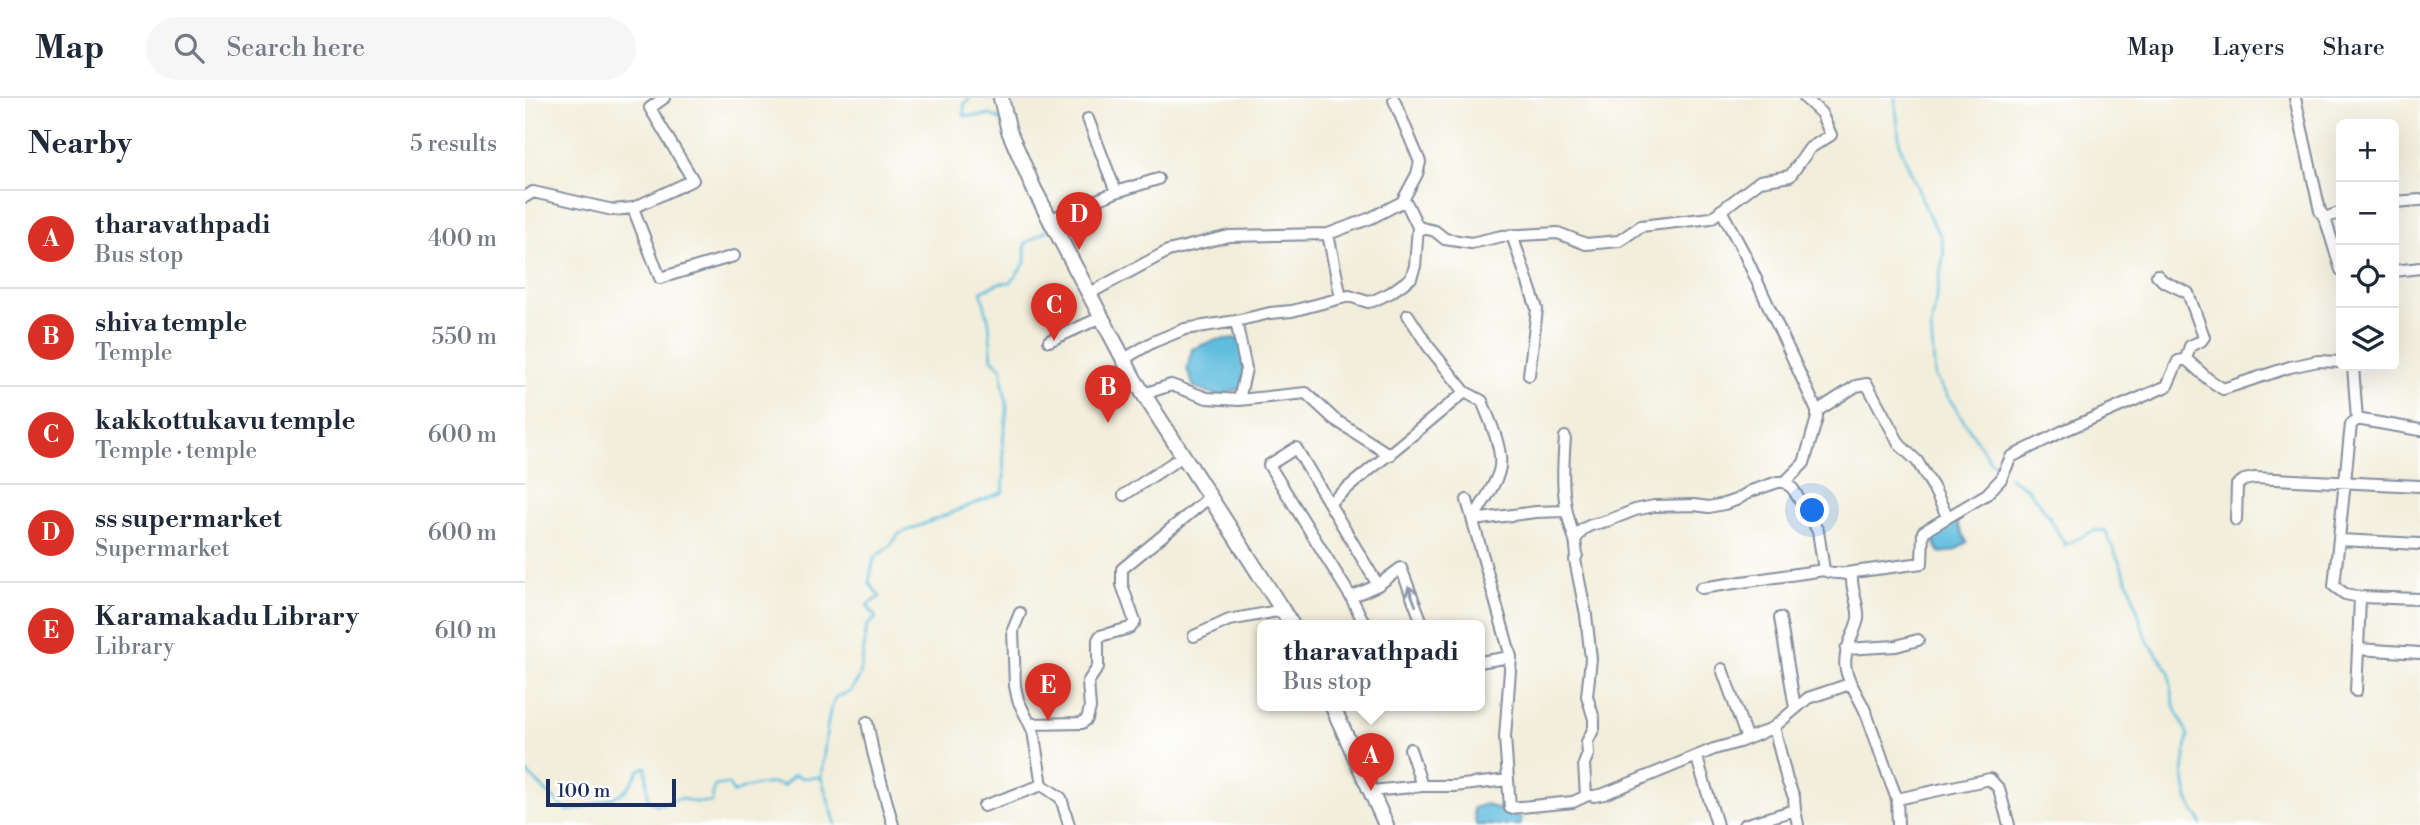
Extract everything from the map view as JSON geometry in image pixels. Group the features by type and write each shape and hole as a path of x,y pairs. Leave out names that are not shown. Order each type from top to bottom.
{"main road":[{"path":"1001,98 1009,131 1034,189 1124,359 1289,620"},
{"path":"1335,711 1386,825"}],"street":[{"path":"525,197 533,192 613,210 633,208 693,180 650,108 664,98"},
{"path":"1418,227 1435,231 1445,239 1471,243 1512,235 1558,233 1586,244 1619,241 1641,226 1711,218 1760,181 1790,176 1810,148 1831,135 1821,113 1805,98"},
{"path":"2295,98 2320,211 2325,218 2336,254"},
{"path":"1090,293 1167,251 1229,236 1328,234 1371,218 1402,202 1417,174 1420,162 1394,100"},
{"path":"1088,119 1116,192"},
{"path":"1051,219 1116,192 1158,179"},
{"path":"2399,202 2420,200"},
{"path":"1124,359 1185,328 1292,311 1349,296 1368,302 1390,293 1411,278 1415,266 1418,227 1407,204 1402,202"},
{"path":"633,208 660,278 734,256"},
{"path":"1721,210 1745,255 1817,411 1804,463 1785,482"},
{"path":"2325,218 2336,214"},
{"path":"1328,234 1341,298"},
{"path":"1512,235 1537,309 1529,375"},
{"path":"2399,270 2420,268"},
{"path":"2157,275 2188,293 2199,322 2204,337 2190,346 2186,359"},
{"path":"1408,315 1427,346 1465,392 1482,401 1493,428 1501,460 1499,472 1473,520"},
{"path":"1049,341 1102,317"},
{"path":"1236,321 1247,369 1239,400"},
{"path":"2186,359 2223,389 2290,367 2318,361 2336,362"},
{"path":"1701,589 1824,570 1828,573 1846,573 1922,563 1923,532 1987,494 2001,480 2011,457 2167,386 2178,361 2186,359"},
{"path":"2353,371 2357,420"},
{"path":"1817,411 1856,386 1867,384 1894,436 1917,461 1947,516"},
{"path":"1144,394 1171,385 1207,398 1239,400 1306,393 1334,419 1390,455"},
{"path":"1329,503 1465,392"},
{"path":"2420,430 2357,420 2352,422 2349,428 2335,586 2345,594 2360,597 2420,599"},
{"path":"1467,500 1511,657 1505,737 1510,808 1573,802 1586,794 1584,764 1594,719 1587,696 1591,659 1584,604 1576,568 1574,540 1565,511 1562,476 1565,437"},
{"path":"1362,620 1269,465 1296,448 1378,584"},
{"path":"1124,495 1183,456"},
{"path":"2236,520 2237,485 2253,478 2420,486"},
{"path":"1574,540 1583,529 1591,525 1641,508 1724,505 1751,491 1785,482 1793,489 1818,531 1824,570"},
{"path":"1030,724 1082,723 1087,719 1090,708 1088,682 1098,667 1098,640 1100,636 1130,628 1135,622 1122,585 1122,569 1211,496"},
{"path":"1473,520 1565,511"},
{"path":"2340,540 2420,544"},
{"path":"1351,597 1378,584 1401,568 1421,620"},
{"path":"1846,573 1852,577 1853,595 1859,615 1846,649 1845,668 1850,684 1856,689 1866,713 1897,799 1898,825"},
{"path":"2356,691 2360,597"},
{"path":"1194,636 1229,620 1283,610"},
{"path":"1020,613 1013,631 1018,700 1033,731 1042,785 1061,798 1069,825"},
{"path":"1780,618 1795,708"},
{"path":"1846,649 1896,646 1918,640"},
{"path":"2358,649 2420,653"},
{"path":"1485,661 1511,657"},
{"path":"1722,669 1747,739"},
{"path":"1586,794 1604,794 1714,749 1747,739 1774,727 1808,698 1850,684"},
{"path":"867,722 893,825"},
{"path":"1774,727 1794,797 1798,825"},
{"path":"1410,749 1422,786"},
{"path":"1697,758 1717,825"},
{"path":"1897,799 1990,779 1999,789 2009,825"},
{"path":"1371,791 1508,780"},
{"path":"983,806 1042,785"},
{"path":"1744,825 1794,810"}],"water":[{"path":"1238,338 1251,366 1244,387 1219,396 1194,387 1187,369 1192,349 1215,340"},
{"path":"1953,516 1967,542 1954,551 1940,553 1933,540 1934,529"},
{"path":"1486,804 1521,818 1521,825 1476,825 1473,808"}],"waterway":[{"path":"969,98 964,105 964,116 989,115 999,118 1000,121"},
{"path":"1895,98 1900,146 1929,216 1940,235 1944,251 1931,329 1935,377 1991,462 2000,465"},
{"path":"836,825 821,777 827,728 836,697 850,692 860,676 867,626 876,618 867,605 880,597 869,582 874,558 890,546 899,534 1003,492 1006,403 1002,368 992,359 989,322 981,291 999,283 1011,282 1025,263 1025,244 1046,231 1046,225"},
{"path":"2008,477 2028,489 2047,513 2065,545 2093,531 2105,530 2130,586 2146,639 2169,671 2174,705 2188,735 2183,772 2187,796 2201,825"},
{"path":"525,771 567,811 587,807 622,793 639,770 646,767 648,800 657,805 680,798 694,802 712,802 714,786 728,784 734,793 758,785 783,786 794,775 803,778 821,777"}],"place":[{"name":"ss supermarket","path":"1079,250"},
{"name":"kakkottukavu temple","path":"1054,341"},
{"name":"shiva temple","path":"1108,423"},
{"name":"Karamakadu Library","path":"1048,721"},
{"name":"tharavathpadi","path":"1371,791"}]}
